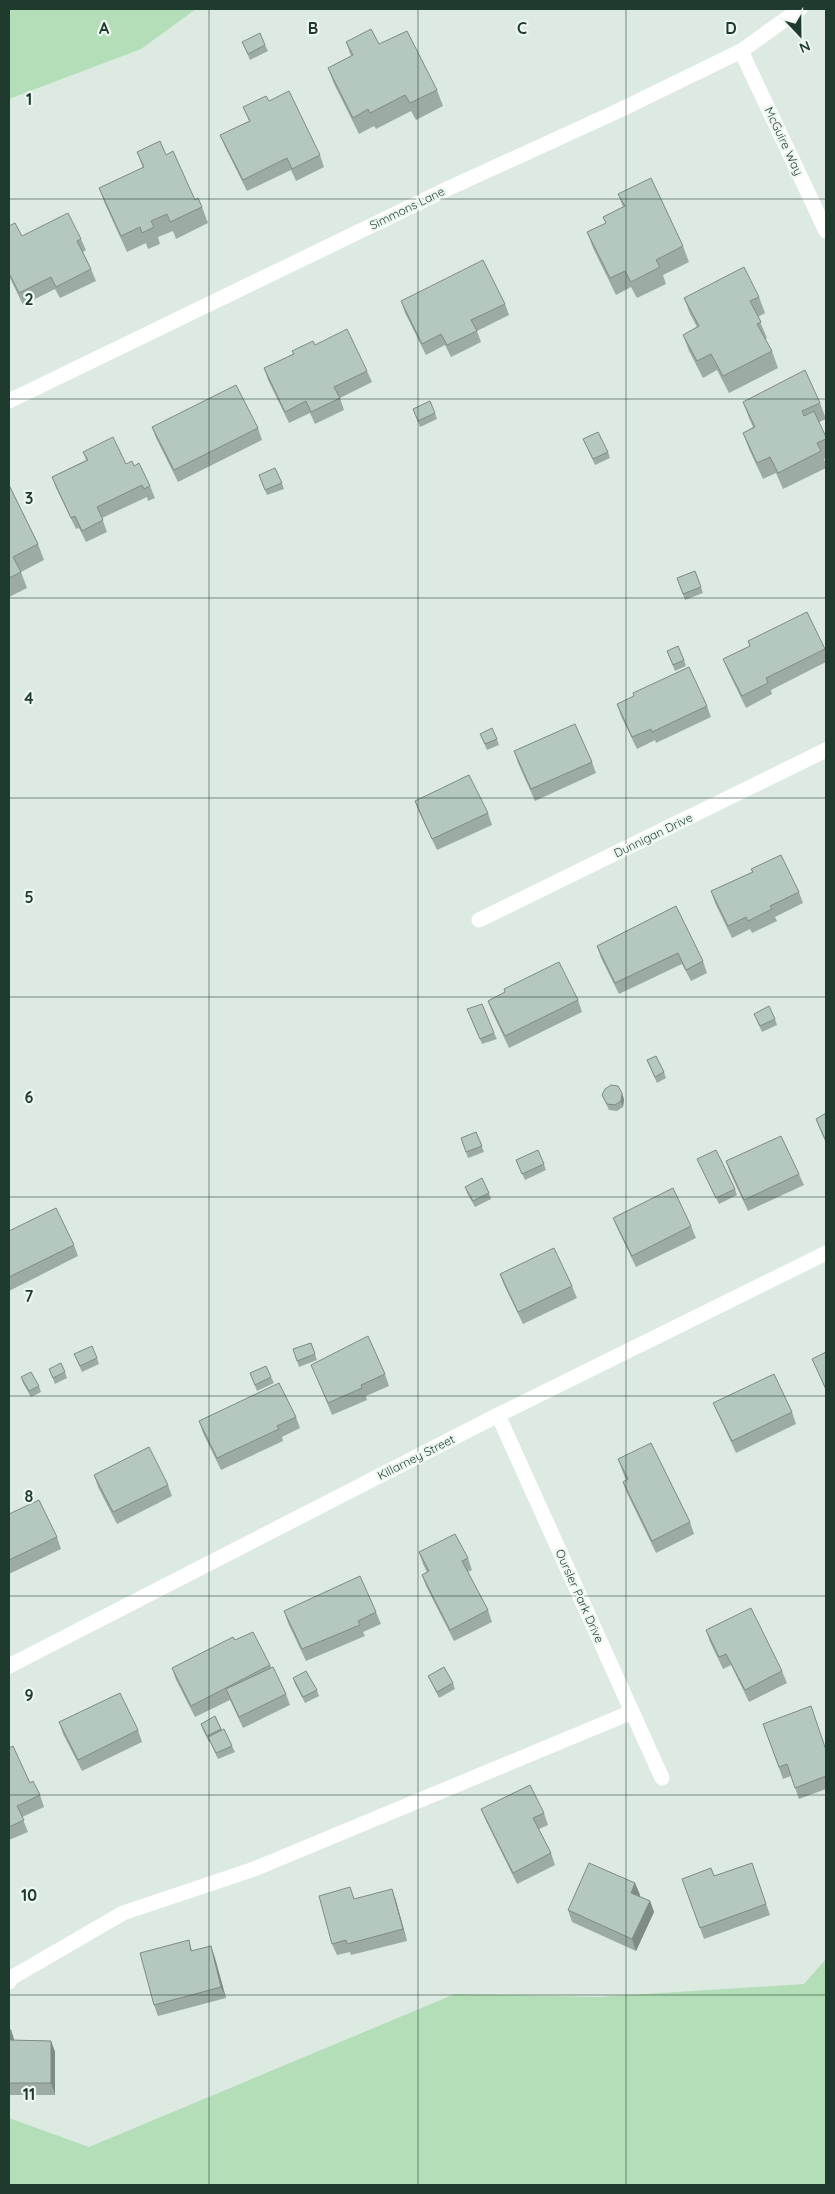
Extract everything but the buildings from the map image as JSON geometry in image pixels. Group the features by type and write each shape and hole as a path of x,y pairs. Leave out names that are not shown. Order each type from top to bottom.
{"street":[{"name":"Simmons Lane","path":"9,401 446,189 620,110 741,51 800,9"},
{"name":"McGuire Way","path":"741,51 826,231"},
{"name":"Dunnigan Drive","path":"479,920 826,750"},
{"name":"Killarney Street","path":"9,1666 498,1415 826,1254"},
{"name":"Oursler Park Drive","path":"498,1415 662,1778"},
{"path":"9,1982 11,1978 20,1972 123,1913 254,1869 632,1712"}],"green space":[{"path":"9,9 196,9 141,49 9,99"},
{"path":"826,1959 826,2185 9,2185 9,2118 89,2147 455,1994 597,1997 804,1984"}]}
